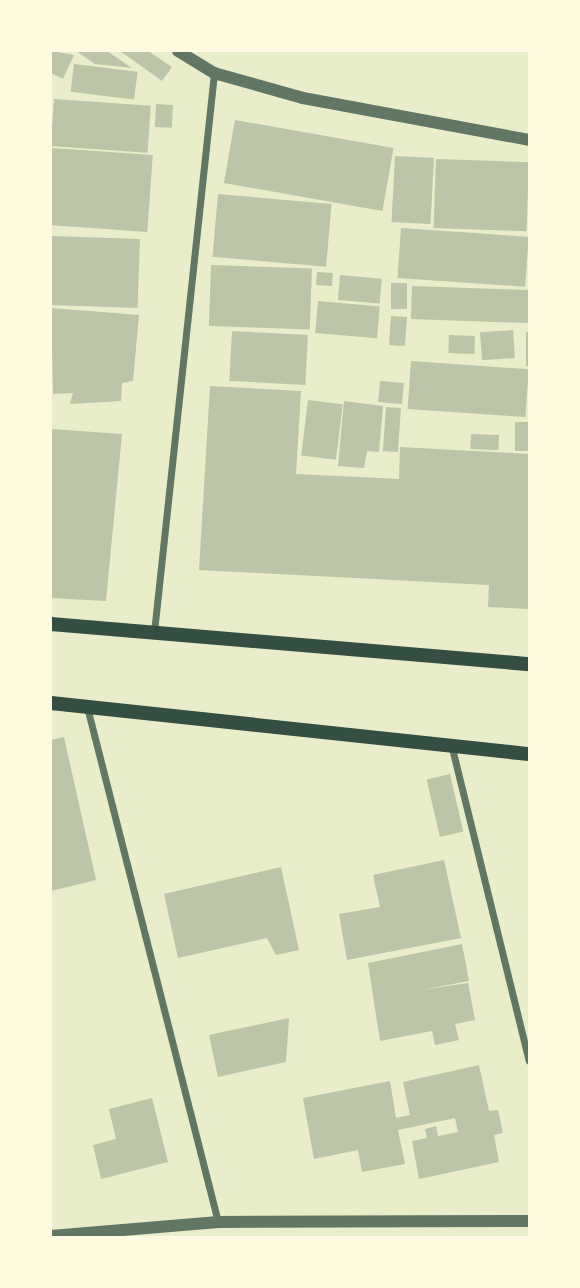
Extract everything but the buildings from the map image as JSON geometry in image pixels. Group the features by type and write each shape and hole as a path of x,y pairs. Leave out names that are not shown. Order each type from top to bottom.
{"main road":[{"path":"51,624 154,635 529,664"},
{"path":"51,703 451,743 529,754"}],"street":[{"path":"178,51 214,73 303,98 529,140"},
{"path":"154,635 214,73"},
{"path":"87,707 218,1222"},
{"path":"451,743 529,1061"},
{"path":"51,1236 218,1222 529,1221"}]}
